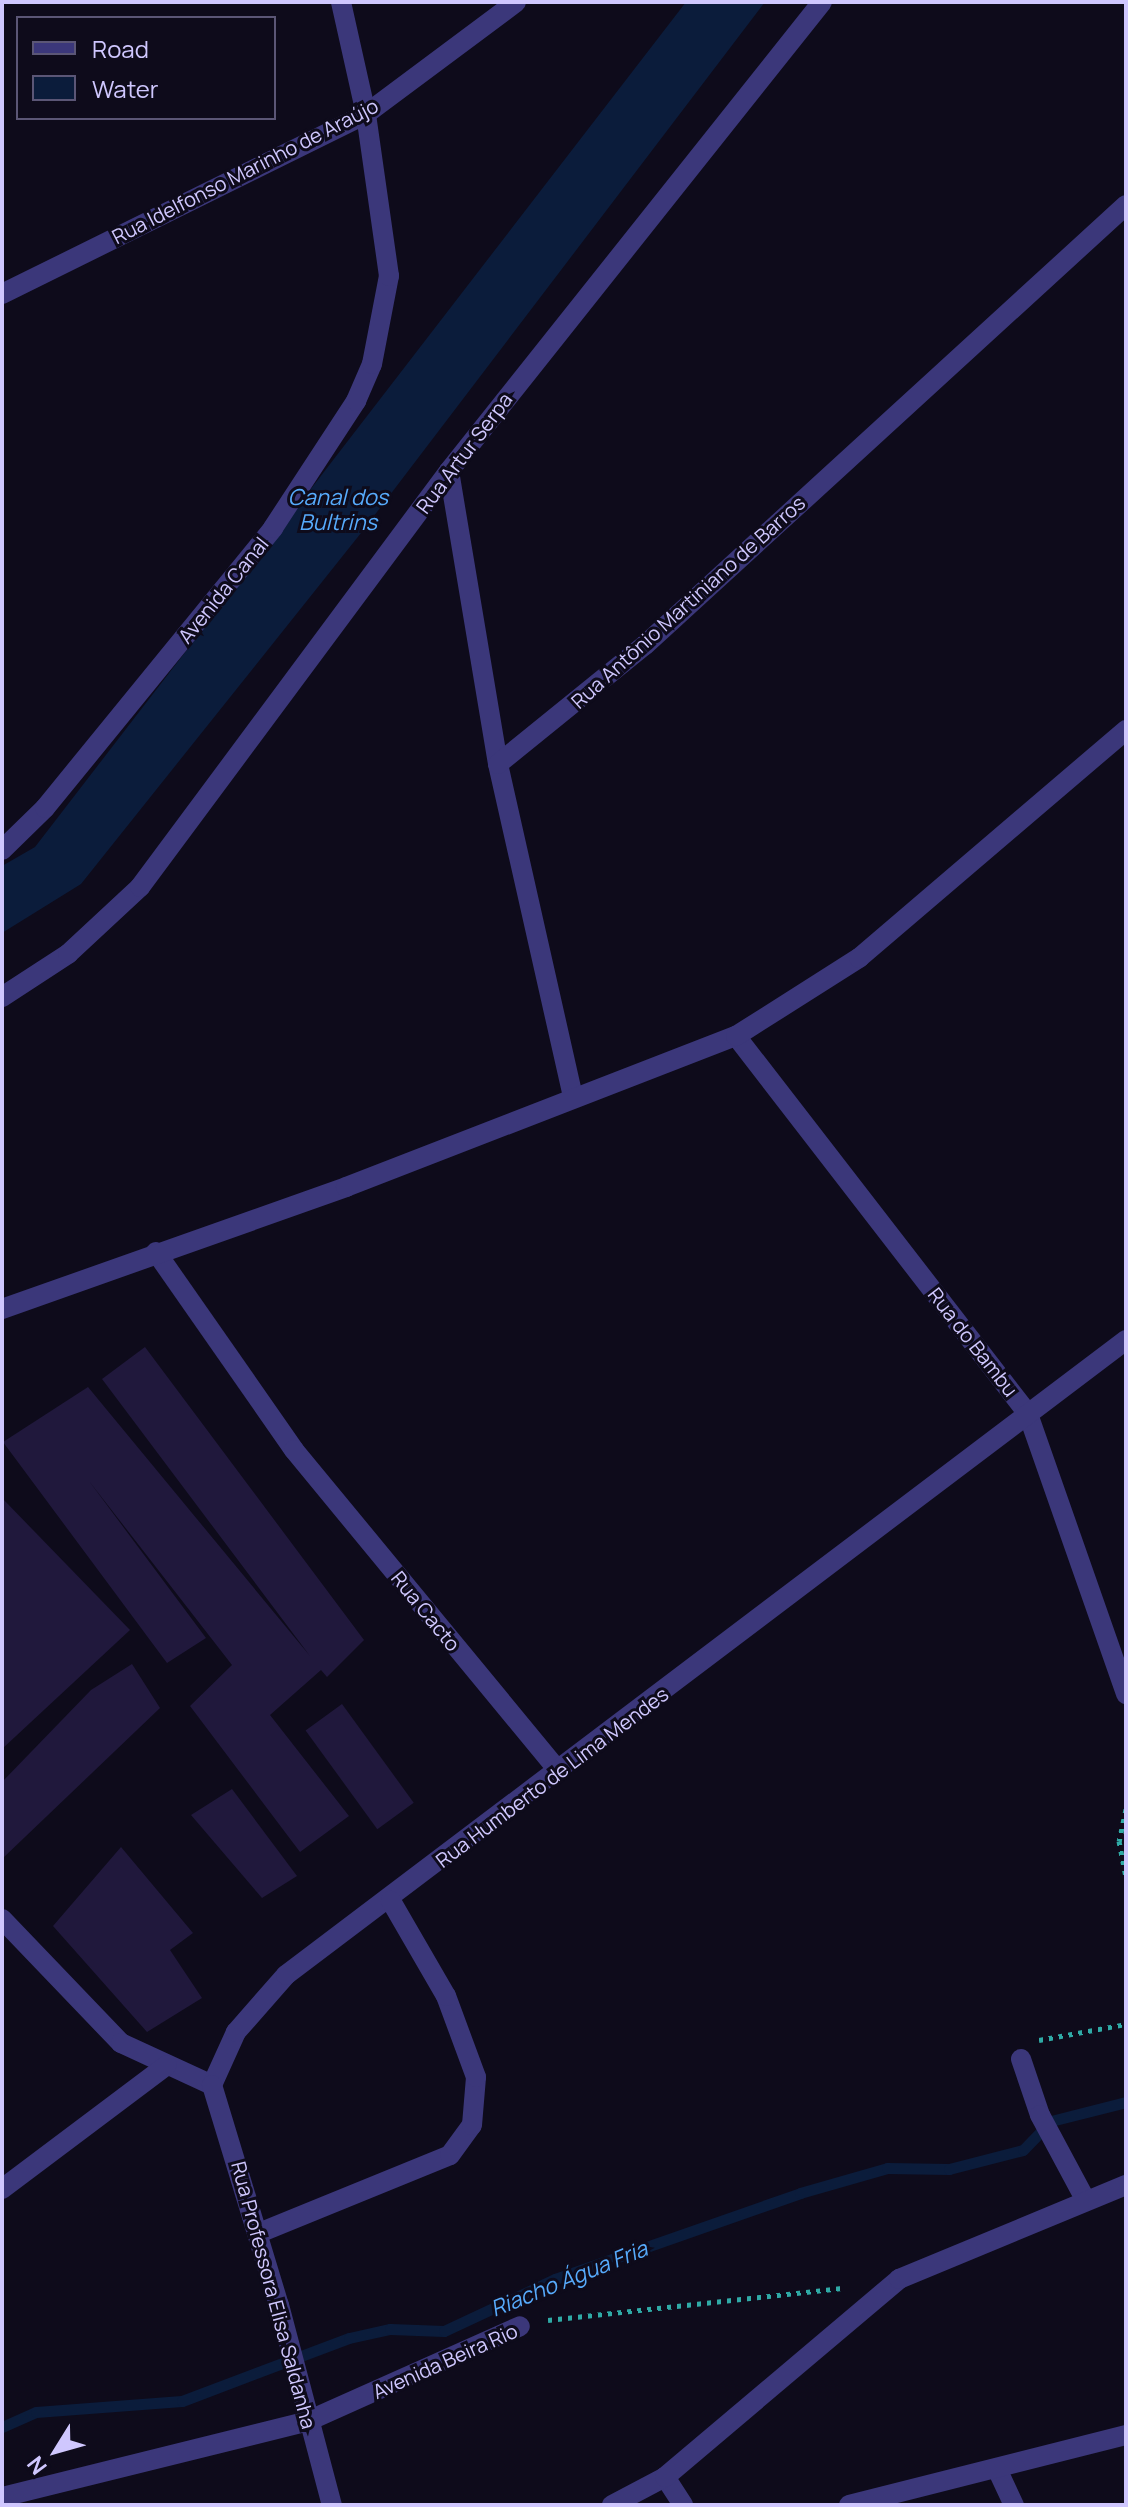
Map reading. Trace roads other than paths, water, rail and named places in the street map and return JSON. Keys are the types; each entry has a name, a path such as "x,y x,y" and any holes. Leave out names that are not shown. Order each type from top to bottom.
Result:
{"street":[{"path":"341,2 366,114"},
{"name":"Rua Idelfonso Marinho de Araújo","path":"2,294 366,114 516,2"},
{"name":"Rua Artur Serpa","path":"2,997 68,954 140,887 449,471 822,2"},
{"name":"Avenida Canal","path":"2,850 45,808 273,528 356,401 389,297 366,114"},
{"name":"Rua Antônio Martiniano de Barros","path":"498,764 645,645 1126,205"},
{"path":"449,471 498,764 573,1097"},
{"path":"2,1309 346,1187 736,1036 859,958 1126,730"},
{"name":"Rua do Bambu","path":"736,1036 1028,1414 1126,1694"},
{"name":"Rua Cacto","path":"156,1252 294,1450 559,1771"},
{"name":"Rua Humberto de Lima Mendes","path":"212,2085 236,2032 286,1975 391,1901 1126,1340"},
{"path":"259,2233 450,2155 472,2125 476,2077 446,1996 391,1901"},
{"path":"2,1919 121,2043 212,2085"},
{"path":"1021,2059 1040,2115 1085,2199"},
{"path":"2,2189 167,2065"},
{"name":"Rua Professora Elisa Saldanha","path":"212,2085 259,2233 332,2505"},
{"path":"612,2505 665,2477 899,2279 1085,2199 1126,2185"},
{"name":"Avenida Beira Rio","path":"2,2497 306,2416 520,2326"},
{"path":"849,2505 998,2471 1126,2435"},
{"path":"998,2471 1014,2505"},
{"path":"665,2477 683,2505"}],"water":[{"name":"Canal dos Bultrins","path":"686,2 765,2 361,533 81,884 2,933 2,866 35,847"}],"waterway":[{"name":"Riacho Água Fria","path":"2,2427 36,2412 182,2401 349,2338 390,2329 444,2331 555,2279 800,2193 887,2168 949,2169 1023,2150 1051,2121 1126,2102"}]}
